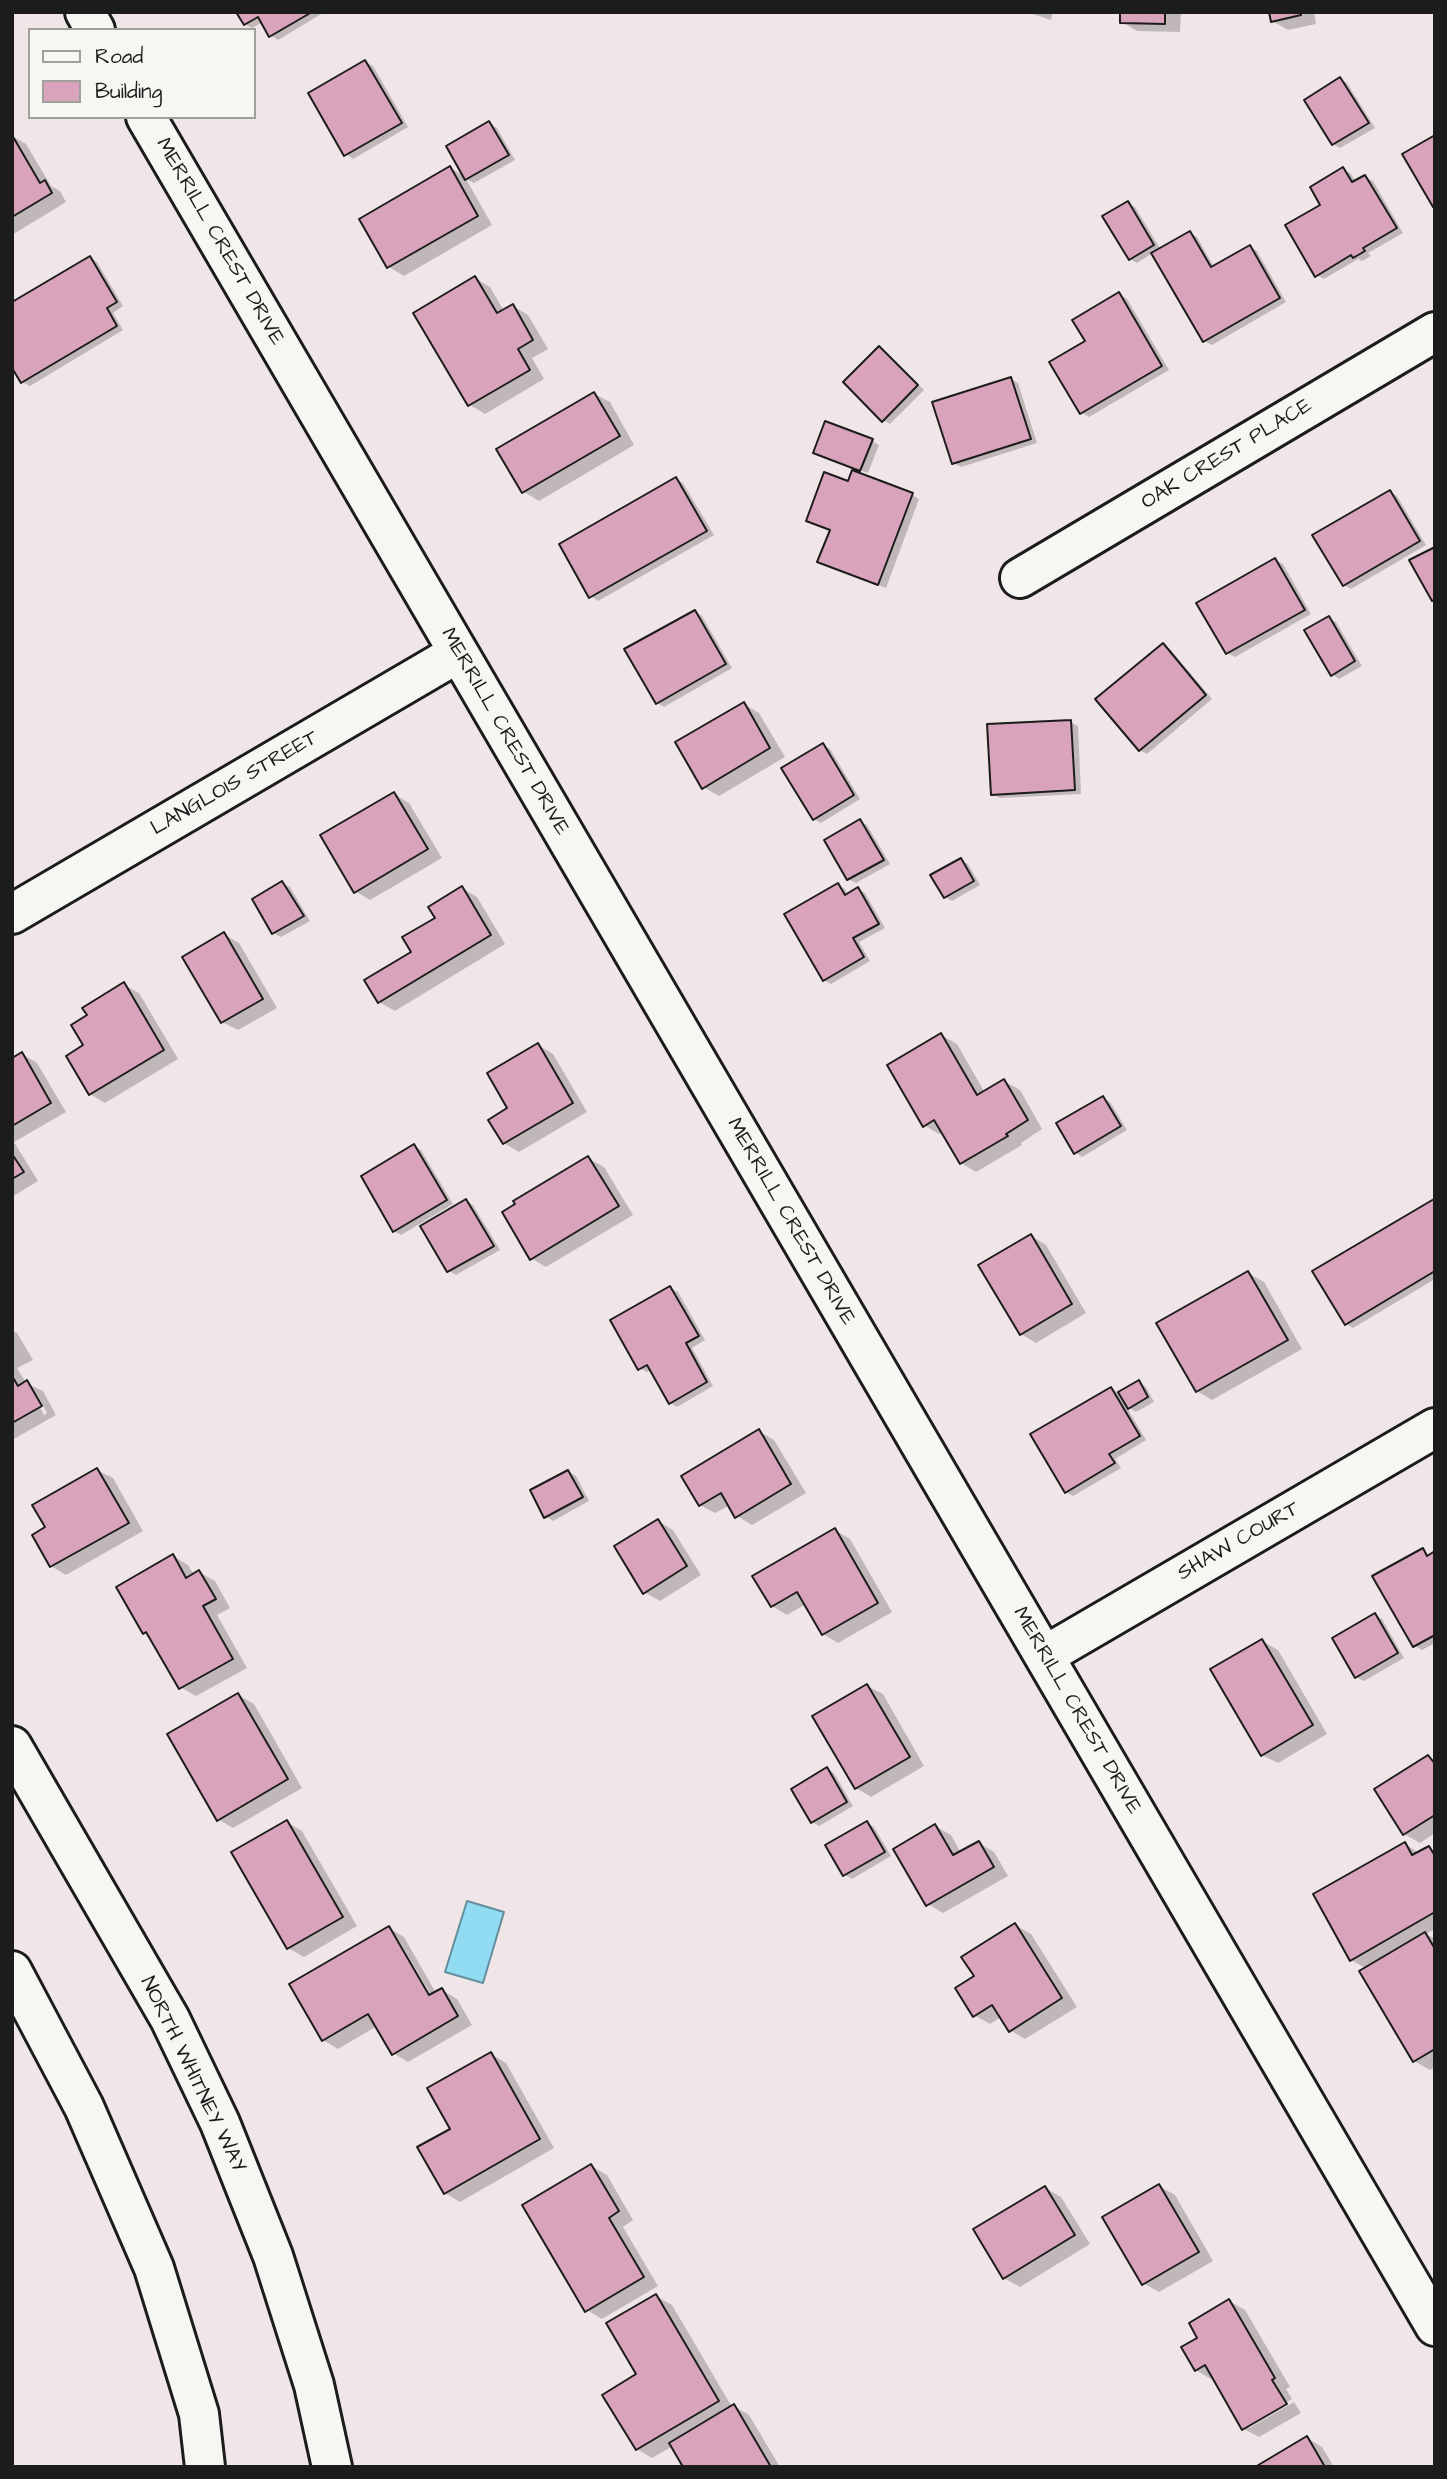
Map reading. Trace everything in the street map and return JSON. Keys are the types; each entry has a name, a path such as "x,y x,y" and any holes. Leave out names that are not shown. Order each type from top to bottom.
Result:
{"street":[{"path":"85,12 94,28"},
{"name":"MERRILL CREST DRIVE","path":"147,119 1435,2326"},
{"name":"OAK CREST PLACE","path":"1020,578 1435,332"},
{"name":"LANGLOIS STREET","path":"12,914 458,653"},
{"name":"SHAW COURT","path":"1044,1656 1435,1428"},
{"name":"NORTH WHITNEY WAY","path":"12,1746 170,2019 220,2123 273,2256 314,2385 332,2467"},
{"path":"12,1971 84,2108 154,2268 199,2414 205,2467"}],"water":[{"path":"467,1901 504,1912 483,1983 445,1972"}],"building":[{"path":"236,12 312,12 269,37 258,17 244,25"},
{"path":"1120,12 1165,12 1165,24 1120,23"},
{"path":"1269,12 1301,12 1301,15 1271,22"},
{"path":"365,60 402,123 344,156 308,93"},
{"path":"1340,77 1369,123 1332,145 1304,100"},
{"path":"489,121 509,155 465,180 446,146"},
{"path":"12,135 40,183 45,180 52,193 12,217"},
{"path":"1435,135 1435,206 1433,207 1402,154"},
{"path":"450,166 478,216 387,268 359,219"},
{"path":"1343,167 1352,182 1365,175 1397,228 1363,248 1365,251 1353,258 1351,255 1315,277 1285,225 1320,205 1310,187"},
{"path":"1128,201 1154,245 1129,260 1102,216"},
{"path":"1190,231 1211,267 1250,245 1280,298 1203,342 1151,253"},
{"path":"90,256 117,302 107,308 117,326 21,383 12,368 12,302"},
{"path":"475,276 497,313 513,304 533,340 518,349 530,370 468,406 413,313"},
{"path":"1119,292 1162,366 1080,414 1049,362 1085,341 1072,320"},
{"path":"879,346 918,385 882,422 843,382"},
{"path":"1011,377 1031,439 952,464 932,402"},
{"path":"594,392 620,436 522,493 496,449"},
{"path":"825,421 873,439 860,471 813,453"},
{"path":"852,470 913,493 878,585 817,562 830,530 806,521 824,472 848,481"},
{"path":"676,477 707,531 589,598 559,544"},
{"path":"1390,490 1420,541 1343,586 1312,535"},
{"path":"1435,547 1435,600 1432,601 1409,560"},
{"path":"1275,558 1305,610 1226,654 1196,603"},
{"path":"695,610 726,664 656,704 624,649"},
{"path":"1329,616 1355,661 1331,676 1304,630"},
{"path":"1163,643 1206,695 1139,751 1095,699"},
{"path":"744,702 770,748 702,789 675,742"},
{"path":"1071,720 1075,790 991,795 987,724"},
{"path":"823,743 854,795 813,820 781,768"},
{"path":"394,792 428,849 354,893 320,835"},
{"path":"860,819 884,860 847,880 824,840"},
{"path":"961,858 974,881 944,898 930,875"},
{"path":"282,881 304,916 272,934 252,899"},
{"path":"838,883 845,895 858,887 879,924 853,938 864,957 823,981 784,914"},
{"path":"462,886 491,935 378,1003 364,980 411,952 402,937 435,918 428,907"},
{"path":"224,932 263,999 221,1023 182,957"},
{"path":"124,982 164,1050 89,1095 66,1056 83,1045 71,1025 87,1015 82,1008"},
{"path":"941,1033 977,1095 1004,1079 1028,1120 1006,1134 1008,1136 960,1164 934,1120 923,1127 887,1065"},
{"path":"538,1043 573,1103 503,1144 488,1120 507,1108 487,1073"},
{"path":"22,1052 51,1103 12,1126 12,1058"},
{"path":"1103,1096 1121,1126 1074,1154 1056,1123"},
{"path":"414,1144 447,1200 393,1232 361,1176"},
{"path":"12,1154 24,1172 12,1179"},
{"path":"588,1156 619,1206 530,1260 502,1212 515,1204 513,1201"},
{"path":"466,1199 494,1246 447,1272 420,1226"},
{"path":"1434,1199 1435,1271 1345,1325 1312,1271"},
{"path":"1031,1234 1072,1304 1020,1335 978,1265"},
{"path":"1248,1271 1288,1340 1196,1392 1156,1323"},
{"path":"670,1286 699,1336 686,1343 707,1382 669,1404 647,1365 638,1370 610,1320"},
{"path":"12,1376 18,1386 27,1380 42,1406 12,1423"},
{"path":"1139,1380 1148,1397 1128,1409 1118,1392"},
{"path":"1111,1387 1140,1436 1109,1454 1115,1463 1065,1493 1030,1434"},
{"path":"759,1429 791,1484 735,1518 721,1493 699,1506 681,1476"},
{"path":"97,1468 129,1523 50,1567 32,1535 45,1527 32,1505"},
{"path":"568,1470 583,1497 544,1518 530,1490"},
{"path":"658,1519 687,1566 643,1594 614,1546"},
{"path":"835,1528 878,1603 822,1635 797,1592 771,1607 752,1576"},
{"path":"1423,1548 1427,1556 1435,1551 1435,1635 1413,1647 1372,1576"},
{"path":"173,1554 186,1578 199,1570 216,1599 203,1606 233,1659 179,1689 116,1587"},
{"path":"1375,1613 1398,1653 1355,1678 1332,1638"},
{"path":"1262,1639 1313,1725 1261,1756 1210,1669"},
{"path":"867,1684 910,1757 855,1789 812,1716"},
{"path":"238,1693 288,1779 217,1821 167,1734"},
{"path":"1428,1755 1435,1764 1435,1815 1403,1835 1374,1789"},
{"path":"827,1767 847,1802 811,1823 791,1789"},
{"path":"287,1820 343,1917 287,1949 231,1852"},
{"path":"867,1821 885,1852 843,1876 825,1845"},
{"path":"935,1824 953,1855 979,1841 994,1867 926,1906 893,1849"},
{"path":"1405,1842 1412,1855 1429,1846 1435,1856 1435,1912 1350,1961 1313,1894"},
{"path":"1015,1923 1062,1998 1009,2032 992,2005 973,2017 955,1988 974,1976 961,1957"},
{"path":"389,1926 429,1995 442,1988 458,2016 392,2055 368,2014 322,2041 289,1984"},
{"path":"1425,1932 1435,1949 1435,2049 1413,2062 1359,1971"},
{"path":"491,2052 540,2139 444,2194 417,2147 450,2129 427,2088"},
{"path":"591,2164 619,2211 609,2218 644,2277 585,2312 522,2205"},
{"path":"1159,2184 1199,2252 1142,2285 1102,2217"},
{"path":"1045,2186 1075,2235 1003,2279 973,2229"},
{"path":"656,2294 719,2401 636,2450 602,2395 636,2374 606,2323"},
{"path":"1229,2299 1287,2404 1242,2430 1205,2365 1195,2371 1181,2347 1197,2338 1189,2323"},
{"path":"734,2404 771,2467 683,2467 669,2443"},
{"path":"1307,2436 1325,2467 1255,2467"}]}
